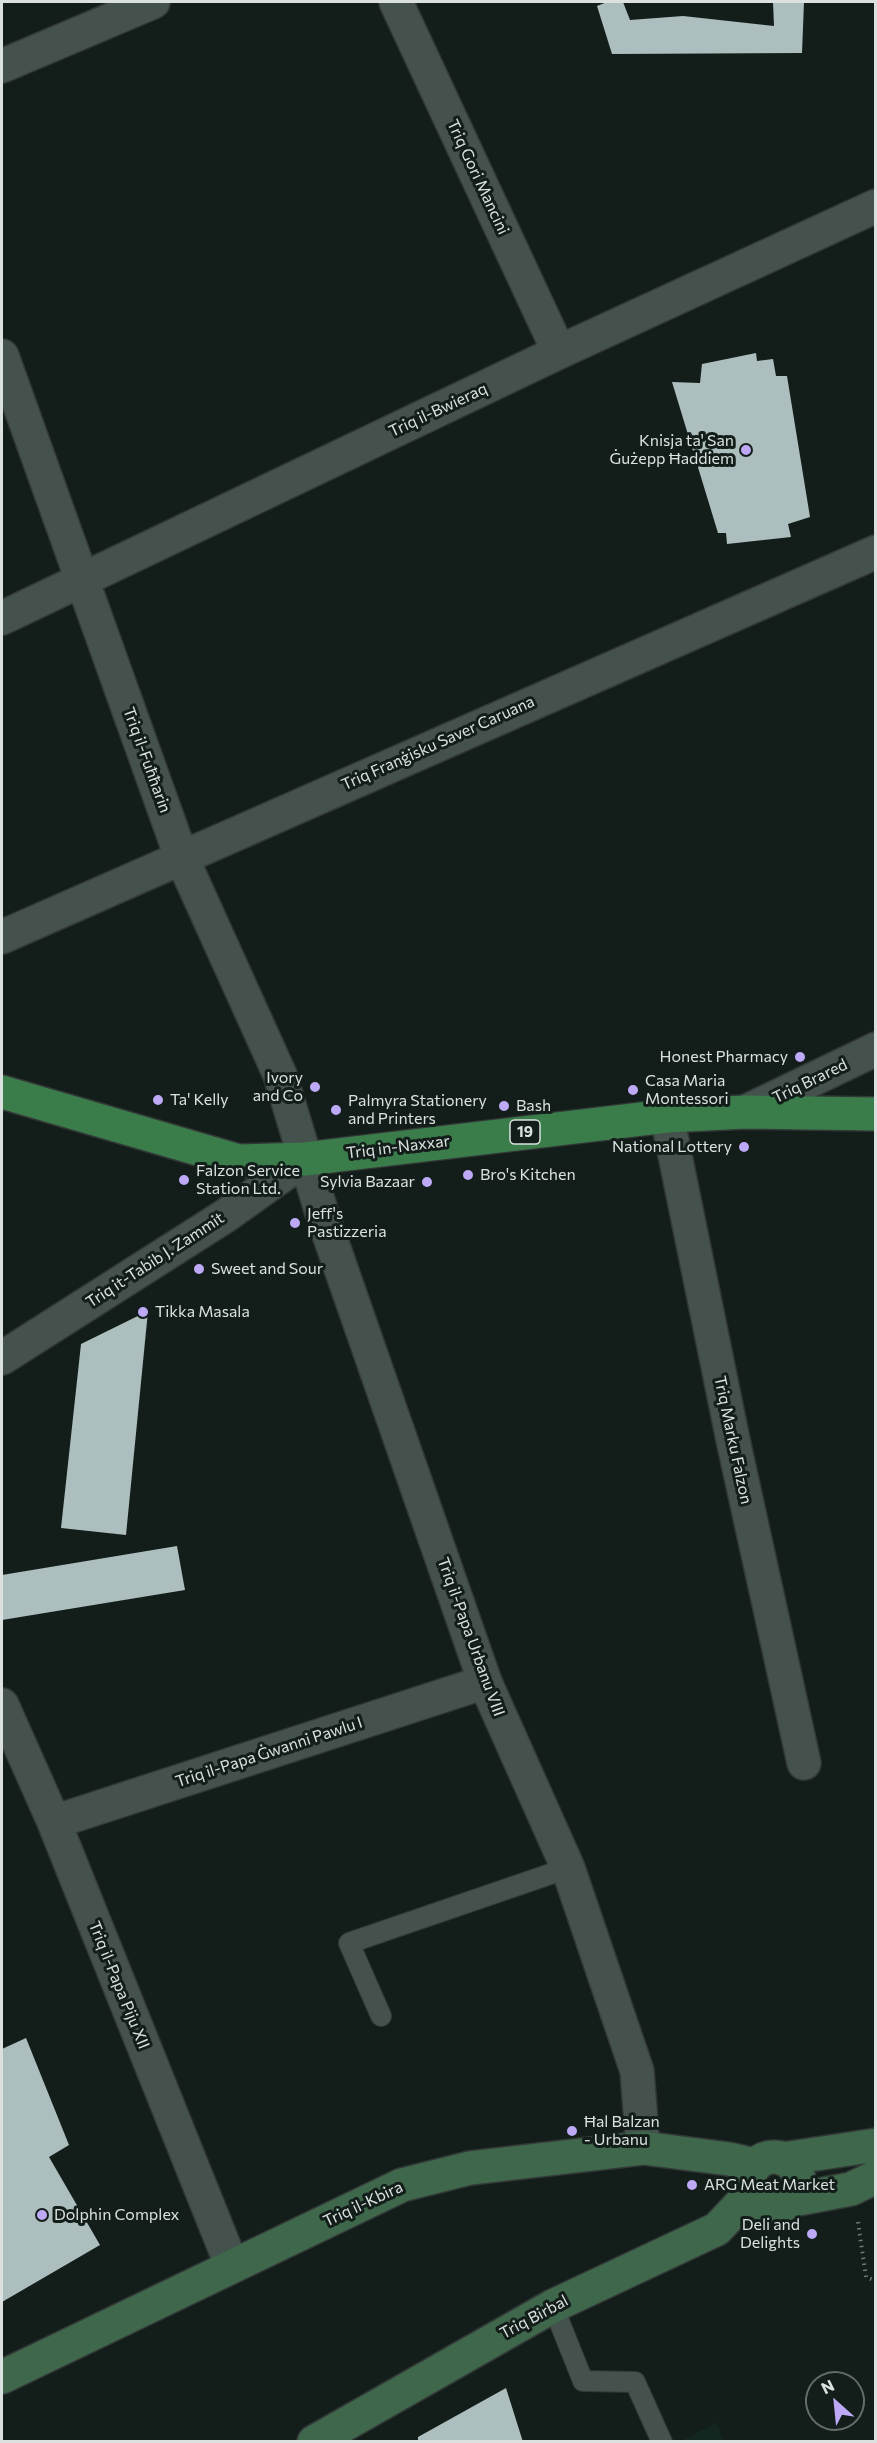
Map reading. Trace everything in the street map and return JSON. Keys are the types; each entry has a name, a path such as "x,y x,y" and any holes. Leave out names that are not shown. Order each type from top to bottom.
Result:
{"main road":[{"name":"Triq in-Naxxar","path":"2,1092 239,1161 305,1159 668,1116 745,1112 876,1114"},
{"path":"863,2183 793,2200 775,2208 757,2201 763,2172 876,2145"},
{"name":"Triq il-Kbira","path":"2,2377 402,2185 470,2168 643,2148 729,2159 763,2172"},
{"name":"Triq Birbal","path":"314,2442 350,2432 553,2306 717,2229 763,2172"}],"street":[{"path":"2,66 153,2"},
{"name":"Triq Gori Mancini","path":"396,2 559,352"},
{"name":"Triq il-Bwieraq","path":"2,618 559,352 876,206"},
{"name":"Triq il-Fuħħarin","path":"2,356 181,856 280,1075 305,1159"},
{"name":"Triq Franġisku Saver Caruana","path":"2,937 181,856 876,552"},
{"name":"Triq Brared","path":"745,1112 876,1049"},
{"name":"Triq Marku Falzon","path":"668,1116 733,1440 804,1763"},
{"name":"Triq it-Tabib J. Zammit","path":"2,1358 225,1216 305,1159"},
{"name":"Triq il-Papa Urbanu VIII","path":"305,1159 324,1220 485,1682 568,1868 637,2071 643,2148"},
{"name":"Triq il-Papa Ġwanni Pawlu I","path":"54,1822 485,1682"},
{"name":"Triq il-Papa Piju XII","path":"3,1712 54,1822 232,2266"}],"lane":[{"path":"381,2016 349,1943 568,1868"},
{"path":"553,2306 583,2381 635,2382 662,2442"}],"path":[{"path":"863,2183 857,2212 866,2277 876,2281"}],"shaded area":[{"path":"717,2422 723,2441 681,2441"}],"building":[{"path":"607,2 623,2 630,20 683,16 774,26 773,2 804,2 802,53 612,54 597,6"},
{"name":"Knisja ta' San Ġużepp Ħaddiem","path":"756,353 757,361 773,359 776,376 787,376 810,517 788,524 791,537 727,544 726,533 718,533 672,382 700,383 702,364"},
{"path":"148,1311 126,1535 61,1528 81,1344"},
{"path":"177,1546 185,1590 2,1620 2,1575"},
{"path":"26,2038 69,2145 49,2157 100,2245 2,2302 2,2049"},
{"path":"506,2388 523,2442 418,2442 418,2437"}],"place":[{"name":"Knisja ta' San Ġużepp Ħaddiem","path":"746,450"},
{"name":"Honest Pharmacy","path":"800,1057"},
{"name":"Ivory and Co","path":"315,1087"},
{"name":"Casa Maria Montessori","path":"633,1090"},
{"name":"Ta' Kelly","path":"158,1100"},
{"name":"Bash","path":"504,1106"},
{"name":"Palmyra Stationery and Printers","path":"336,1110"},
{"name":"National Lottery","path":"744,1147"},
{"name":"Bro's Kitchen","path":"468,1175"},
{"name":"Falzon Service Station Ltd.","path":"184,1180"},
{"name":"Sylvia Bazaar","path":"427,1182"},
{"name":"Jeff's Pastizzeria","path":"295,1223"},
{"name":"Sweet and Sour","path":"199,1269"},
{"name":"Tikka Masala","path":"143,1312"},
{"name":"Ħal Balzan - Urbanu","path":"572,2131"},
{"name":"ARG Meat Market","path":"692,2185"},
{"name":"Dolphin Complex","path":"42,2215"},
{"name":"Deli and Delights","path":"812,2234"}]}
